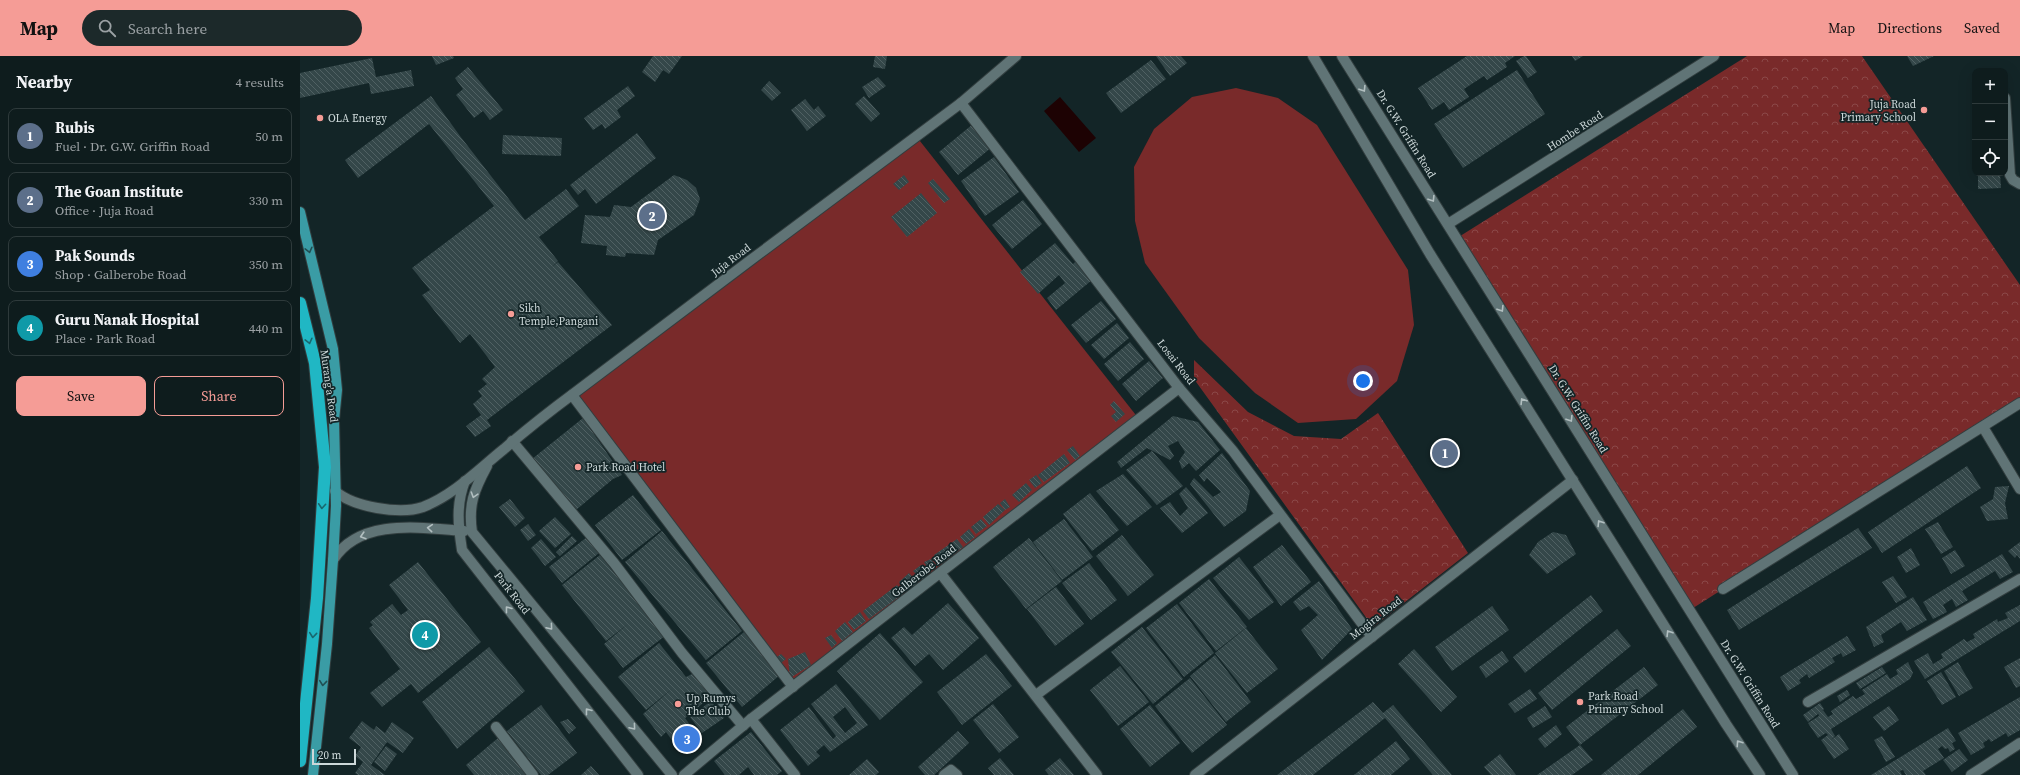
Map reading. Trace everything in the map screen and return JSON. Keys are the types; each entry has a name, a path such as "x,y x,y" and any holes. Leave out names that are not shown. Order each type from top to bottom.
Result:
{"highway":[{"name":"Murang'a Road","path":"300,303 315,363 330,455 300,761"}],"main road":[{"path":"300,212 333,349 337,390 330,455"},
{"name":"Murang'a Road","path":"313,775 327,644 333,560 335,491 330,455"}],"street":[{"path":"1313,56 1430,254 1726,724 1760,775"},
{"name":"Dr. G.W. Griffin Road","path":"1342,56 1793,775"},
{"name":"Hombe Road","path":"1448,224 1714,56"},
{"name":"Juja Road","path":"335,491 344,498 353,502 385,510 402,511 422,507 466,481 512,441 961,102 1016,58"},
{"name":"Losai Road","path":"961,102 1179,388 1214,427 1372,637"},
{"path":"2005,104 2010,175 2013,180 2020,184"},
{"name":"Galberobe Road","path":"684,775 751,719 941,574 1179,388"},
{"path":"572,395 793,687"},
{"path":"1723,589 1983,427 2020,402"},
{"path":"1983,427 2020,489"},
{"path":"512,441 614,564 682,653 743,726"},
{"path":"333,560 340,548 348,542 380,531 416,527 472,532 470,514 472,499 476,486 490,460"},
{"name":"Mogira Road","path":"1194,775 1573,480"},
{"path":"459,531 458,505 466,481"},
{"path":"1036,695 1280,515"},
{"name":"Park Road","path":"459,531 462,550 638,775"},
{"name":"Park Road","path":"472,532 672,775"},
{"path":"941,574 1097,775"},
{"path":"1808,702 2020,580"},
{"path":"751,719 795,775"},
{"path":"496,727 533,775"},
{"path":"1972,775 2020,743"},
{"path":"944,775 951,770 957,775"}],"green space":[{"path":"1747,56 1862,56 2020,285 2020,400 1690,610 1457,238"},
{"path":"1236,88 1278,98 1317,125 1408,270 1414,325 1397,381 1356,419 1298,423 1255,393 1199,338 1145,263 1135,221 1134,167 1154,129 1192,97"},
{"path":"916,136 1139,419 793,687 572,395"},
{"path":"1194,360 1248,412 1294,436 1341,439 1378,413 1468,553 1373,627 1194,379"}],"shaded area":[{"path":"1060,97 1096,138 1079,152 1044,111"}],"building":[{"path":"432,56 453,56 454,58 436,65"},
{"path":"653,56 682,56 669,74 663,70 655,82 642,72"},
{"path":"875,56 887,56 885,69 873,67"},
{"path":"1156,56 1181,56 1187,63 1170,76"},
{"path":"1467,56 1515,56 1505,63 1507,67 1487,80 1484,76 1464,89 1469,97 1449,110 1444,102 1432,110 1418,88"},
{"path":"1526,56 1537,72 1528,78 1516,61"},
{"path":"1572,56 1583,56 1575,61"},
{"path":"1907,56 1934,56 1913,66"},
{"path":"372,58 376,77 411,70 414,86 371,94 369,83 300,98 300,73"},
{"path":"1151,60 1166,79 1121,113 1106,93"},
{"path":"468,67 503,110 490,120 483,111 474,118 456,95 463,89 455,78"},
{"path":"1517,70 1545,114 1463,168 1434,124"},
{"path":"878,77 886,86 869,98 862,87"},
{"path":"769,81 781,93 772,101 761,90"},
{"path":"628,86 635,96 617,110 621,117 605,129 602,124 593,130 584,118"},
{"name":"Sikh Temple,Pangani","path":"431,96 525,220 566,189 579,206 539,237 558,261 551,268 558,262 612,325 487,420 491,426 475,437 466,426 481,415 473,404 482,396 478,391 487,384 482,379 495,367 470,334 460,343 422,295 430,290 412,268 494,206 429,124 358,178 345,160"},
{"path":"864,96 880,114 871,122 855,104"},
{"path":"805,99 814,110 818,106 826,116 807,131 791,110"},
{"path":"973,124 992,147 958,175 939,152"},
{"path":"637,133 656,158 596,204 585,189 578,195 570,185"},
{"path":"503,135 562,138 561,156 502,154"},
{"path":"994,157 1019,192 985,216 961,181"},
{"path":"674,175 687,180 696,188 700,199 694,215 658,240 654,255 626,253 625,257 606,255 607,246 581,243 585,215 610,217 614,205 631,207"},
{"path":"904,175 909,182 899,190 893,184"},
{"path":"1978,176 2000,176 2001,188 1978,189"},
{"path":"933,179 950,199 944,203 928,183"},
{"path":"921,193 937,213 907,237 891,217"},
{"path":"1023,200 1042,224 1012,249 992,225"},
{"path":"1055,243 1073,264 1076,261 1092,280 1056,310 1047,298 1065,283 1059,275 1038,294 1020,272"},
{"path":"1101,301 1116,319 1086,343 1071,325"},
{"path":"1117,323 1129,338 1104,359 1091,345"},
{"path":"1130,342 1144,359 1118,381 1104,364"},
{"path":"1149,361 1163,378 1136,401 1122,384"},
{"path":"1114,401 1125,414 1116,422 1111,416 1116,412 1110,405"},
{"path":"1173,416 1198,422 1220,450 1196,471 1189,463 1182,469 1179,461 1185,452 1178,441 1168,446 1174,456 1170,460 1147,448 1121,468 1117,462"},
{"name":"Park Road Hotel","path":"583,418 622,475 613,479 576,510 532,459"},
{"path":"1073,446 1080,456 1075,460 1067,450"},
{"path":"1152,451 1183,486 1157,505 1126,470"},
{"path":"1222,453 1250,491 1246,511 1224,527 1190,484 1194,478 1213,497 1221,492 1207,478 1204,482 1199,475"},
{"path":"1064,454 1070,463 1044,482 1038,475"},
{"path":"1967,466 1981,488 1882,553 1868,532"},
{"path":"1123,474 1152,507 1127,526 1096,491"},
{"path":"1036,475 1042,483 1035,488 1029,480"},
{"path":"1026,483 1032,490 1019,502 1012,495"},
{"path":"2009,486 2005,503 2008,519 1987,521 1980,507 1993,499 1995,487"},
{"path":"1186,487 1208,513 1182,533 1160,508 1170,502 1180,516 1188,508 1179,494"},
{"path":"1090,493 1119,530 1092,551 1063,514"},
{"path":"633,495 661,530 622,560 595,525"},
{"path":"510,499 525,518 515,527 499,507"},
{"path":"1005,499 1010,507 1005,510 1000,503"},
{"path":"998,504 1005,510 989,525 983,517"},
{"path":"555,517 571,534 555,548 539,531"},
{"path":"981,519 987,526 976,534 971,527"},
{"path":"1064,519 1093,557 1062,580 1033,542"},
{"path":"1938,522 1953,547 1941,554 1925,529"},
{"path":"528,524 536,535 528,541 520,530"},
{"path":"1858,528 1872,548 1739,630 1727,610"},
{"path":"969,529 975,537 966,544 960,537"},
{"path":"662,531 742,631 706,660 625,562"},
{"path":"1553,532 1566,535 1576,554 1547,574 1529,555 1538,542"},
{"path":"1122,535 1154,575 1128,596 1096,556"},
{"path":"572,536 577,541 560,556 556,552"},
{"path":"587,537 599,553 562,583 549,567"},
{"path":"1029,538 1062,581 1026,609 993,567"},
{"path":"541,539 556,557 545,566 531,548"},
{"path":"957,539 963,547 942,564 934,555"},
{"path":"2020,542 2020,559 2017,555 2015,558 2008,551"},
{"path":"1282,545 1311,582 1281,606 1253,567"},
{"path":"1911,548 1920,565 1906,573 1897,557"},
{"path":"1955,550 1965,566 1951,574 1942,558"},
{"path":"2002,554 2013,572 2000,579 1995,571 1962,591 1968,600 1956,607 1952,599 1943,605 1947,612 1933,619 1923,602"},
{"path":"600,555 665,636 623,668 604,644 628,624 606,641 562,585"},
{"path":"1239,557 1274,602 1249,620 1213,578"},
{"path":"931,559 936,565 929,570 924,562"},
{"path":"418,562 481,642 418,693 411,684 382,707 370,693 400,669 369,628 373,625 370,622 392,604 401,615 408,610 389,585"},
{"path":"1089,563 1117,600 1091,620 1062,583"},
{"path":"921,565 928,576 922,580 913,571"},
{"path":"909,573 918,583 908,592 899,582"},
{"path":"1893,576 1907,597 1896,603 1882,582"},
{"path":"1209,579 1247,627 1216,651 1179,603"},
{"path":"1319,581 1352,629 1322,660 1301,630 1318,615 1309,606 1300,611 1293,602"},
{"path":"897,585 903,594 869,619 863,611"},
{"path":"1056,587 1084,624 1055,646 1027,609"},
{"path":"1591,595 1603,611 1525,673 1513,657"},
{"path":"1913,597 1927,620 1907,631 1901,622 1881,635 1884,642 1874,647 1866,627"},
{"path":"948,603 979,638 943,670 929,654 915,666 891,638 904,627 912,635"},
{"path":"1177,604 1214,653 1184,677 1146,628"},
{"path":"2020,605 2020,621 1925,679 1914,661 1928,653 1933,664 1943,658 1941,654 1964,639 1967,642 1975,638 1973,634 1997,619 1998,622 2008,618 2005,613"},
{"path":"1492,606 1509,630 1452,671 1435,647"},
{"path":"860,612 866,621 854,630 848,622"},
{"path":"845,622 853,632 842,641 835,631"},
{"path":"1142,627 1183,679 1153,704 1111,652"},
{"path":"1246,628 1278,669 1247,693 1215,653"},
{"path":"1617,629 1631,646 1552,710 1538,693"},
{"path":"744,632 780,675 742,707 706,663"},
{"path":"880,633 923,682 880,720 837,671"},
{"path":"831,635 837,643 832,648 825,638"},
{"path":"1847,636 1856,650 1843,657 1841,653 1832,658 1835,662 1809,678 1807,674 1799,680 1801,683 1788,691 1780,677"},
{"path":"659,643 686,677 696,672 714,694 685,718 699,737 680,751 666,732 661,737 643,714 673,688 646,710 618,677"},
{"path":"489,647 525,691 457,749 422,702"},
{"path":"1414,649 1457,697 1441,712 1398,664"},
{"path":"1502,651 1509,661 1486,678 1479,667"},
{"path":"805,652 811,665 790,678 788,659"},
{"path":"781,654 786,659 781,663 777,657"},
{"path":"986,654 1012,686 962,725 937,692"},
{"path":"1215,655 1251,702 1226,722 1190,676"},
{"path":"2020,658 2020,686 2016,688 2004,667"},
{"path":"1908,662 1913,673 1910,679 1831,729 1835,736 1831,740 1839,734 1849,749 1834,759 1821,740 1828,735 1826,733 1818,738 1808,723 1819,716 1818,713 1823,710 1828,717 1833,714 1831,711 1853,696 1856,699 1865,694 1862,690 1887,674 1890,679 1898,674 1896,670"},
{"path":"1958,662 1973,688 1959,696 1944,671"},
{"path":"1120,666 1149,702 1118,726 1090,690"},
{"path":"1644,667 1658,685 1580,745 1566,727"},
{"path":"1882,667 1886,673 1860,689 1856,683"},
{"path":"1941,672 1956,697 1942,705 1927,681"},
{"path":"1190,678 1227,725 1192,753 1155,706"},
{"path":"836,684 868,725 830,752 824,745 816,752 820,756 808,766 780,730 809,707 833,739 836,736 811,704","holes":["845,707 857,723 845,733 833,717"]},
{"path":"1530,689 1537,699 1515,713 1508,704"},
{"path":"1847,690 1850,695 1840,702 1837,696"},
{"path":"2020,697 2020,730 2008,737 2006,733 1991,742 1989,739 1983,743 1985,747 1971,755 1958,733"},
{"path":"711,701 724,718 702,733 690,717"},
{"path":"1373,702 1383,713 1393,705 1452,775 1433,775 1385,718 1313,775 1277,775"},
{"path":"1820,703 1824,709 1808,722 1803,715"},
{"path":"993,704 1019,737 999,753 973,720"},
{"path":"541,705 577,753 548,775 541,775 507,731"},
{"path":"1150,705 1180,743 1150,767 1120,729"},
{"path":"1545,706 1552,717 1533,728 1527,718"},
{"path":"1889,706 1899,720 1884,731 1873,717"},
{"path":"1683,709 1697,727 1638,775 1601,775"},
{"path":"568,719 576,728 569,734 560,722"},
{"path":"362,721 374,730 376,726 385,733 392,722 414,738 403,753 387,742 371,765 385,775 358,775 355,773 363,762 355,756 361,747 349,738"},
{"path":"1556,725 1562,734 1545,748 1538,739"},
{"path":"1948,728 1956,741 1952,743 1955,749 1950,752 1948,748 1945,749 1942,746 1938,749 1944,758 1923,771 1926,775 1906,775 1903,770 1900,771 1902,775 1871,775"},
{"path":"958,731 969,743 934,775 925,775 918,767"},
{"path":"751,732 782,771 777,775 754,775 748,767 739,775 725,775 714,761"},
{"path":"1882,736 1895,757 1886,762 1874,740"},
{"path":"498,738 528,775 474,775 466,765"},
{"path":"1396,741 1410,759 1391,775 1354,775"},
{"path":"1580,745 1593,760 1572,775 1537,775"},
{"path":"386,746 397,754 385,771 374,762"},
{"path":"1959,749 1968,760 1952,772 1943,760"},
{"path":"1500,754 1516,775 1491,775 1484,767"},
{"path":"1000,758 1014,775 994,775 988,768"},
{"path":"1060,758 1074,775 1049,775 1045,770"},
{"path":"867,759 879,772 876,775 849,775"},
{"path":"591,766 599,775 581,775"}],"place":[{"name":"Juja Road Primary School","path":"1924,110"},
{"name":"OLA Energy","path":"320,118"},
{"name":"The Goan Institute","path":"652,216"},
{"name":"Sikh Temple,Pangani","path":"511,314"},
{"name":"Rubis","path":"1445,453"},
{"name":"Park Road Hotel","path":"578,467"},
{"name":"Guru Nanak Hospital","path":"425,635"},
{"name":"Park Road Primary School","path":"1580,702"},
{"name":"Up Rumys The Club","path":"678,704"},
{"name":"Pak Sounds","path":"687,739"}]}
